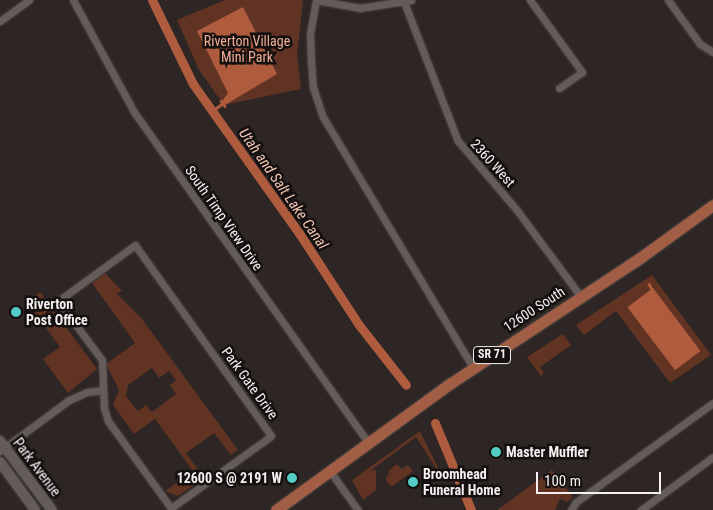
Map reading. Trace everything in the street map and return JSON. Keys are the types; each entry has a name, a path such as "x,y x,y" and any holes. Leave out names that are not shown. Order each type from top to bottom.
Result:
{"main road":[{"name":"12600 South","path":"276,510 473,368 713,205"}],"street":[{"path":"0,21 29,0"},
{"name":"South Timp View Drive","path":"73,0 134,112 368,442"},
{"path":"407,1 360,8 316,0 310,35 313,87 338,147 473,368"},
{"path":"530,0 582,72 559,88"},
{"path":"668,0 700,44 712,52"},
{"name":"2360 West","path":"407,1 458,141 516,209 580,297"},
{"name":"Park Gate Drive","path":"136,245 271,436 171,508 108,421 103,390 102,360 58,301 136,245"},
{"path":"2,446 69,400 87,392 103,390"},
{"path":"571,510 576,502 713,403"},
{"name":"Park Avenue","path":"2,446 52,510"},
{"path":"641,510 713,457"},
{"name":"Park Avenue","path":"0,462 35,510"},
{"path":"329,470 358,510"}],"green space":[{"name":"Riverton Village Mini Park","path":"225,0 303,0 297,55 301,89 224,105 199,70 177,20"},
{"path":"105,273 122,291 117,294 142,319 238,450 231,455 214,433 186,453 204,478 178,496 165,491 193,471 155,419 134,434 113,405 119,390 106,364 135,343 92,283","holes":["152,368 159,378 169,371 176,380 170,385 176,394 152,412 146,405 138,411 126,396 128,385"]},
{"path":"652,275 711,355 670,383 616,311 584,335 576,325"},
{"path":"40,292 97,369 68,393 43,359 60,347 27,302"},
{"path":"563,334 571,345 540,367 544,373 541,376 527,357"},
{"path":"420,431 446,484 416,437 370,471 376,470 376,490 363,500 352,480"},
{"path":"397,464 402,469 408,465 413,471 391,487 386,480 387,475 392,476 388,474 389,470"},
{"path":"552,470 573,497 567,502 560,499 555,510 497,510"}],"shaded area":[{"path":"243,7 277,74 225,105 222,101 228,93 197,31"},
{"path":"653,288 701,351 675,370 627,307"}],"waterway":[{"name":"Utah and Salt Lake Canal","path":"152,0 193,84 299,233 359,325 406,385"},
{"path":"221,101 225,106"},
{"path":"212,111 223,103"},
{"path":"649,284 652,289"},
{"name":"Utah and Salt Lake Canal","path":"435,423 471,510"}],"place":[{"name":"Riverton Post Office","path":"16,312"},
{"name":"Master Muffler","path":"496,452"},
{"name":"12600 S @ 2191 W","path":"292,478"},
{"name":"Broomhead Funeral Home","path":"413,482"}]}
